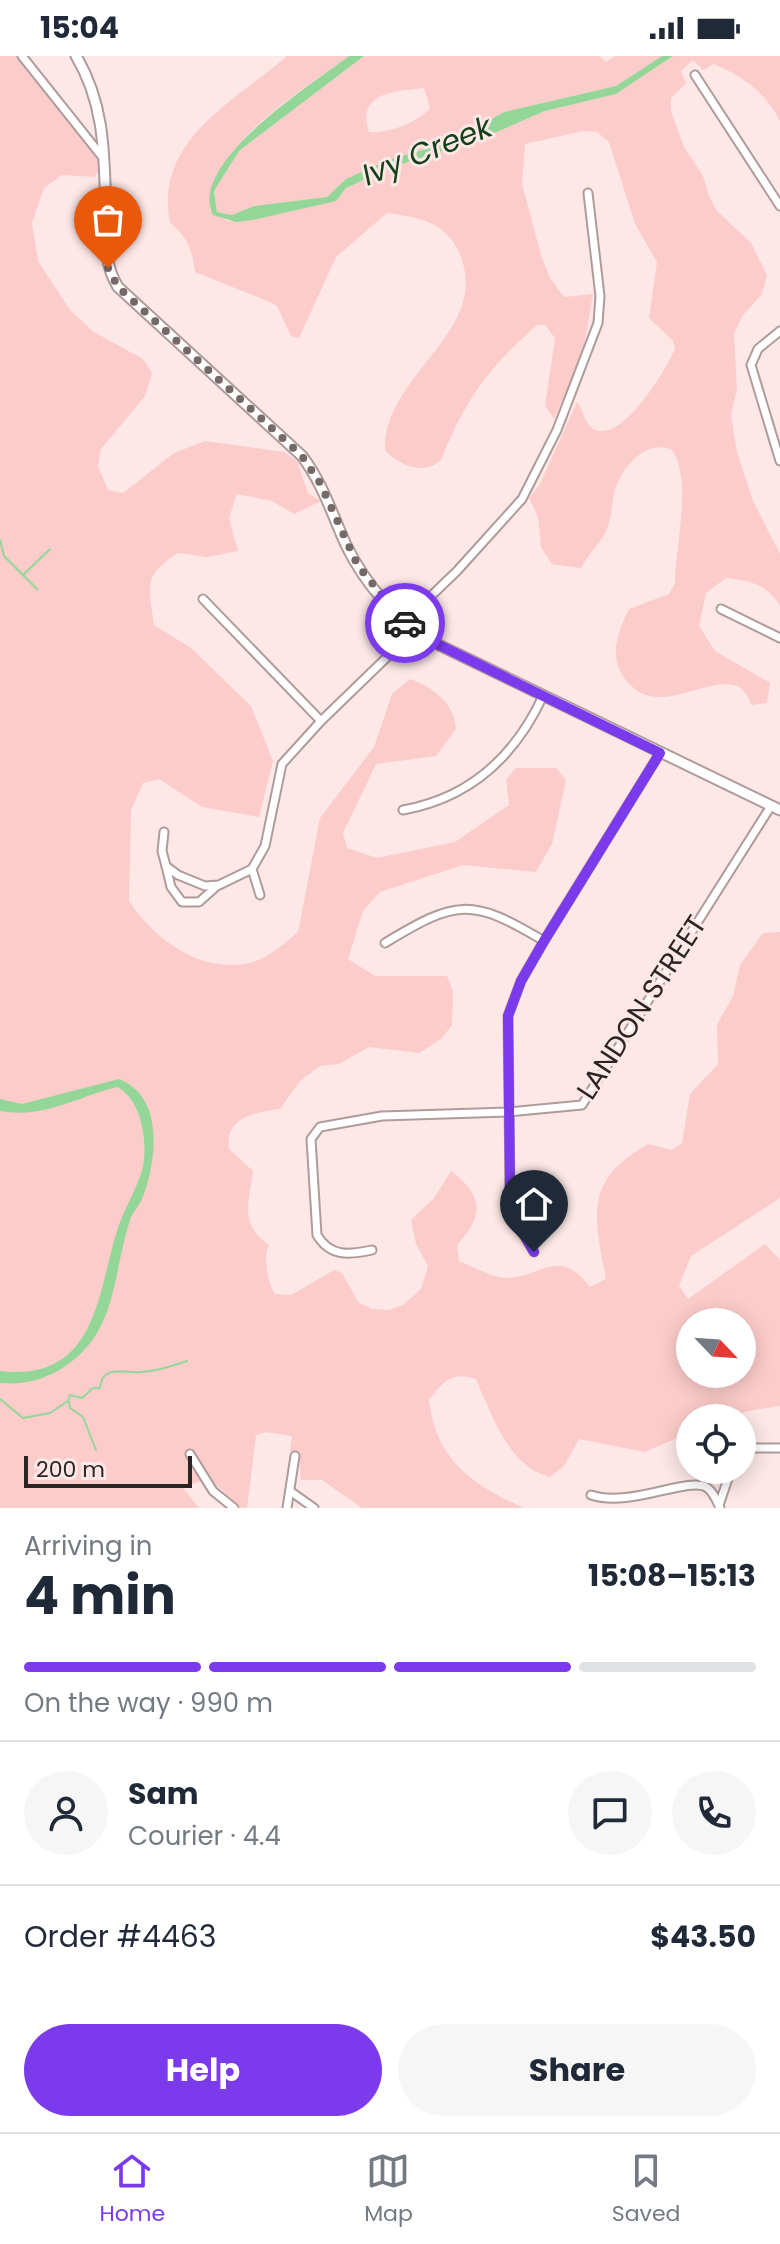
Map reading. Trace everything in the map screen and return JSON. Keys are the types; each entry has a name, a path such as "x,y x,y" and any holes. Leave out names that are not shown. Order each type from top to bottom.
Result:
{"main road":[{"path":"76,56 100,109 108,268 118,287 302,456 320,483 358,566 404,622 414,631 543,696 777,805"}],"street":[{"path":"22,56 104,159"},
{"path":"695,75 780,206"},
{"path":"404,622 457,571 522,499 557,430 598,323 600,296 588,193"},
{"path":"780,331 758,349 751,365 780,461"},
{"path":"203,599 321,721"},
{"path":"721,609 780,638"},
{"path":"164,832 162,851 171,887 182,902 199,902 219,885 252,869 265,846 282,764 321,721 414,631"},
{"path":"403,810 430,805 490,769 515,747 543,696"},
{"path":"534,1252 518,1225 510,1190 508,1016 521,981 544,941 660,753"},
{"name":"LANDON STREET","path":"372,1250 336,1252 317,1235 312,1181 314,1131 320,1127 382,1116 580,1106 777,805"},
{"path":"166,866 196,885 219,885"},
{"path":"252,869 260,895"},
{"path":"385,943 434,914 474,909 504,917 544,941"},
{"path":"756,1448 780,1448"},
{"path":"190,1454 213,1491 234,1508"},
{"path":"287,1508 295,1456"},
{"path":"591,1495 620,1501 694,1484 705,1486 720,1507"},
{"path":"720,1507 727,1484"},
{"path":"290,1491 314,1508"}],"shaded area":[{"path":"0,56 21,56 104,159 105,172 96,173 96,177 62,175 44,188 32,223 38,261 70,310 94,332 143,359 152,373 145,396 101,449 98,466 108,490 123,493 174,453 205,441 284,452 297,461 308,493 321,501 294,514 272,501 237,494 229,518 238,551 207,557 178,553 158,568 153,576 150,591 154,625 191,648 251,706 273,761 259,817 202,807 159,779 143,783 131,810 129,901 139,915 178,949 193,957 226,965 259,960 298,932 320,818 374,747 392,694 410,679 427,687 447,704 456,729 436,756 376,764 343,833 347,848 377,858 455,842 509,805 506,780 516,768 556,768 566,780 552,844 536,872 463,865 380,892 363,911 348,959 375,976 447,976 453,991 452,1025 441,1039 419,1053 369,1047 339,1064 320,1066 300,1081 280,1109 244,1118 231,1130 229,1149 253,1171 248,1212 253,1229 269,1245 267,1270 275,1294 291,1295 334,1270 342,1273 358,1302 372,1309 388,1310 403,1305 421,1289 428,1266 416,1244 411,1220 434,1198 451,1171 470,1189 476,1206 472,1224 457,1245 459,1261 506,1278 560,1266 579,1275 590,1287 606,1279 597,1217 598,1200 604,1185 628,1157 648,1144 672,1150 682,1143 690,1094 718,1064 717,1025 733,996 740,965 763,933 780,932 780,1198 691,1256 679,1286 688,1299 765,1244 780,1260 780,1406 756,1410 756,1404 676,1404 676,1438 645,1452 579,1439 564,1466 550,1477 523,1463 513,1451 495,1423 476,1379 454,1377 429,1400 440,1439 449,1455 473,1480 524,1508 362,1508 322,1480 301,1480 299,1456 290,1451 292,1436 266,1432 256,1435 247,1508 241,1508 215,1485 202,1482 183,1488 199,1508 0,1508"},
{"path":"287,56 349,56 284,103 241,141 225,163 214,186 210,210 228,221 336,201 346,188 387,169 483,138 545,111 616,94 673,56 780,56 780,121 752,86 714,64 703,70 693,60 681,71 686,83 671,98 671,111 684,147 703,176 717,211 751,243 767,275 762,294 743,315 734,334 737,389 731,415 737,452 753,501 780,554 780,606 770,593 757,584 726,578 706,593 699,626 715,651 770,683 767,703 752,705 740,687 724,684 666,697 651,696 638,691 620,670 616,644 629,609 669,594 675,583 682,496 678,463 672,450 652,448 628,466 617,484 606,531 581,568 552,564 541,547 538,517 529,498 539,486 577,402 592,428 603,431 615,427 640,404 675,349 673,341 649,318 657,262 635,224 609,142 597,132 583,131 525,144 522,184 550,278 564,297 593,294 583,353 554,419 545,406 555,338 545,325 537,325 480,386 441,460 427,467 412,467 385,451 389,424 400,399 450,330 462,306 466,280 459,252 446,233 429,222 387,213 336,257 299,338 291,336 277,306 195,272 188,244 170,223 168,194 174,168 186,146 222,107"},
{"path":"364,56 600,56 606,62 615,56 662,56 616,86 504,112 450,142 388,160 346,179 327,197 254,206 232,215 217,212 214,191 239,151","holes":["424,88 430,108 402,126 369,132 366,119 368,108 381,96"]}],"water":[{"name":"Ivy Creek","path":"349,56 364,56 239,151 214,191 217,212 232,215 254,206 327,197 346,179 388,160 450,142 504,112 616,86 662,56 673,56 616,94 545,111 483,138 387,169 346,188 336,201 236,222 213,215 210,194 218,172 235,149 284,104"},
{"path":"119,1079 134,1088 144,1101 151,1116 153,1151 147,1185 130,1220 104,1320 82,1353 64,1367 34,1381 0,1383 0,1371 31,1371 55,1363 73,1350 86,1331 96,1309 118,1227 140,1177 144,1141 139,1115 133,1103 117,1087 31,1112 0,1111 0,1099 22,1104"}],"waterway":[{"path":"0,540 4,556 37,589"},
{"path":"23,575 50,549"},
{"path":"0,1399 23,1418 50,1413 68,1401 70,1395 82,1398 93,1388 100,1388 105,1375 110,1372 147,1371 187,1361"},
{"path":"69,1402 70,1408 83,1417 96,1450"}],"way so far":[{"path":"108,268 118,287 302,456 320,483 358,566 387,605 405,623"}],"route":[{"path":"405,623 437,644 660,753 544,941 521,981 508,1016 510,1190 518,1225 534,1252"}]}
